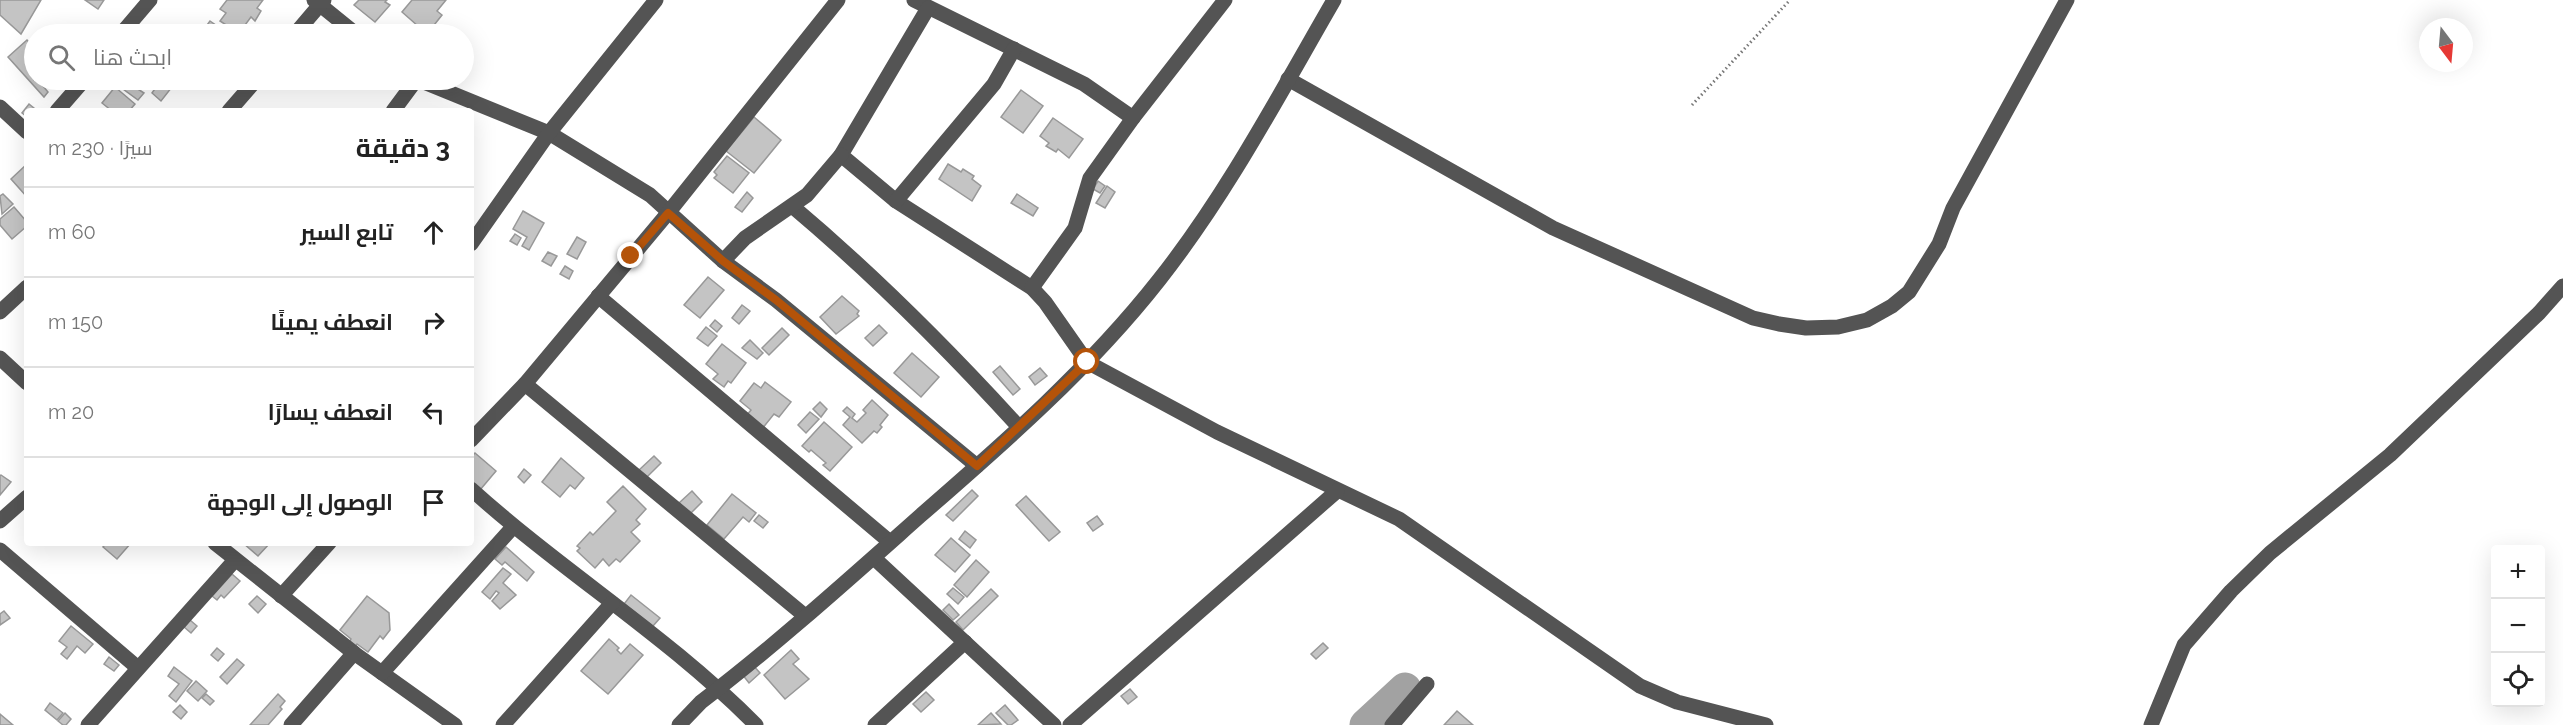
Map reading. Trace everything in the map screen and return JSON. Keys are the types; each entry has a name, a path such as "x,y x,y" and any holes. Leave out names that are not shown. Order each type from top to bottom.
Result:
{"street":[{"path":"130,24 150,0"},
{"path":"474,240 549,133 656,0"},
{"path":"474,437 525,384 668,213 838,0"},
{"path":"914,0 1095,90 1133,118"},
{"path":"1032,288 1075,228 1090,178 1133,118 1225,0"},
{"path":"679,725 701,702 874,558 977,466 1087,362 1158,281 1204,218 1334,0"},
{"path":"1288,79 1552,228 1753,318 1806,328 1838,327 1867,320 1892,306 1910,292 1939,244 1953,208 2067,0"},
{"path":"302,24 319,2 344,24"},
{"path":"723,261 745,238 816,187 841,155 928,8"},
{"path":"896,201 994,84 1014,49"},
{"path":"60,108 75,90"},
{"path":"232,108 247,90"},
{"path":"395,108 410,90"},
{"path":"443,90 549,133 650,195 723,261 776,300 977,466"},
{"path":"0,106 24,129"},
{"path":"841,155 896,201 1032,288 1045,302 1087,362 1217,432 1399,519 1640,686 1677,702 1766,725"},
{"path":"792,206 849,254 945,346 1018,426"},
{"path":"2151,725 2184,645 2231,591 2270,553 2390,455 2539,313 2563,286"},
{"path":"0,312 24,290"},
{"path":"598,296 890,542"},
{"path":"3,365 24,381"},
{"path":"525,384 804,615"},
{"path":"1070,725 1337,491"},
{"path":"474,492 513,527 719,687 756,725"},
{"path":"0,521 24,500"},
{"path":"382,673 513,527"},
{"path":"219,546 354,653 454,725"},
{"path":"281,596 326,546"},
{"path":"0,550 138,668"},
{"path":"874,558 1054,725"},
{"path":"88,725 235,560"},
{"path":"504,725 612,603"},
{"path":"875,725 965,642"},
{"path":"291,725 354,653"},
{"path":"1392,725 1427,684"}],"path":[{"path":"1692,105 1790,0"}],"building":[{"path":"0,0 41,0 27,24 24,24 21,34 0,15"},
{"path":"85,0 104,0 98,9"},
{"path":"227,0 263,0 257,8 261,11 255,21 251,17 246,24 225,24 220,21 226,13 220,9"},
{"path":"359,0 387,0 385,2 390,5 375,22 354,5"},
{"path":"412,0 446,0 437,11 442,15 435,24 416,24 402,12"},
{"path":"24,43 24,75 8,57"},
{"path":"38,90 46,90 48,92 44,97"},
{"path":"113,90 119,90 135,104 132,108 108,108 102,103"},
{"path":"124,90 139,90 144,93 138,100"},
{"path":"154,90 170,90 161,101 152,93"},
{"path":"1021,90 1043,106 1023,133 1001,117"},
{"path":"754,117 781,140 754,173 726,151"},
{"path":"1053,118 1083,139 1069,158 1058,149 1056,152 1046,146 1049,143 1040,136"},
{"path":"727,156 749,173 733,193 714,178 717,175 714,172"},
{"path":"948,164 961,172 963,169 974,176 972,179 981,186 972,201 939,179"},
{"path":"24,167 24,194 11,179"},
{"path":"1098,181 1105,186 1100,193 1093,189"},
{"path":"1107,186 1115,192 1105,208 1096,203"},
{"path":"747,192 753,198 742,212 735,207"},
{"path":"3,194 13,204 2,214 0,196"},
{"path":"1017,194 1038,208 1033,216 1011,203"},
{"path":"14,207 24,219 24,229 12,239 0,225 0,219"},
{"path":"523,211 544,223 529,250 522,246 527,237 513,229"},
{"path":"515,234 521,238 517,245 510,241"},
{"path":"577,237 586,242 577,259 567,254"},
{"path":"548,252 557,256 551,266 542,261"},
{"path":"565,266 573,271 569,279 560,274"},
{"path":"708,277 724,290 700,318 684,305"},
{"path":"842,296 859,311 857,314 859,316 836,334 820,317"},
{"path":"742,305 750,311 739,324 732,318"},
{"path":"715,320 722,326 717,332 710,326"},
{"path":"879,325 887,333 873,346 865,338"},
{"path":"706,327 717,336 708,346 697,338"},
{"path":"782,328 789,335 769,355 762,348"},
{"path":"750,340 763,353 757,359 742,348"},
{"path":"722,344 746,363 731,383 728,381 724,387 713,379 718,374 706,364"},
{"path":"912,353 939,377 921,397 894,373"},
{"path":"1000,366 1020,389 1013,395 993,372"},
{"path":"1040,368 1047,376 1035,385 1029,377"},
{"path":"765,382 791,402 779,417 774,414 762,429 746,416 751,410 740,401 754,383 761,388"},
{"path":"872,400 888,415 877,433 874,431 862,443 843,425 850,417 843,411 847,407 855,414 852,418 857,422 866,413 863,410"},
{"path":"820,402 827,409 821,417 813,409"},
{"path":"810,412 819,419 806,433 798,425"},
{"path":"824,422 852,447 830,471 823,465 826,463 811,450 809,452 802,446"},
{"path":"474,454 496,471 480,490 474,485"},
{"path":"654,456 661,463 646,478 639,470"},
{"path":"561,458 584,478 575,489 570,485 560,497 542,482"},
{"path":"524,469 531,475 524,483 518,477"},
{"path":"0,476 11,482 0,495"},
{"path":"623,486 646,509 636,520 640,524 631,532 640,541 620,562 616,559 609,566 603,559 595,568 577,551 580,548 577,546 590,532 593,535 616,511 607,502"},
{"path":"972,490 978,496 953,521 946,515"},
{"path":"692,491 702,502 690,514 679,503"},
{"path":"732,494 756,513 749,522 743,517 724,539 707,525"},
{"path":"1026,496 1060,532 1049,541 1016,505"},
{"path":"759,515 768,522 763,528 754,521"},
{"path":"1097,516 1103,524 1093,531 1087,523"},
{"path":"965,531 976,540 970,548 959,539"},
{"path":"951,538 970,555 955,572 935,555"},
{"path":"104,546 128,546 117,559"},
{"path":"246,546 267,546 258,556"},
{"path":"506,547 534,572 527,581 505,562 502,565 495,559"},
{"path":"976,560 989,572 967,597 954,585"},
{"path":"503,568 511,574 503,583 516,595 500,609 492,601 499,593 496,591 490,599 482,592"},
{"path":"232,574 240,581 224,598 221,595 217,600 212,596"},
{"path":"953,588 964,597 958,604 947,594"},
{"path":"991,589 998,596 963,630 956,622"},
{"path":"631,595 660,618 653,626 624,604"},
{"path":"257,596 266,604 258,613 249,604"},
{"path":"367,596 389,613 390,630 383,639 380,636 368,652 357,644 355,647 349,643 351,639 340,630"},
{"path":"949,604 959,615 953,620 943,610"},
{"path":"4,611 10,618 0,625 0,614"},
{"path":"190,620 197,626 191,633 184,627"},
{"path":"71,626 93,644 85,653 77,646 67,659 61,654 67,647 59,641"},
{"path":"609,639 619,648 617,650 621,654 630,644 643,655 608,694 581,671"},
{"path":"1323,643 1328,648 1316,659 1311,654"},
{"path":"217,648 224,654 218,661 211,655"},
{"path":"791,650 799,659 793,664 809,679 785,699 764,675"},
{"path":"109,657 119,665 114,671 104,664"},
{"path":"237,659 244,665 227,684 220,677"},
{"path":"752,664 760,673 749,683 742,674"},
{"path":"174,667 192,681 176,702 169,696 179,684 168,676"},
{"path":"196,681 207,691 198,701 187,691"},
{"path":"1130,689 1137,697 1128,704 1121,696"},
{"path":"926,692 934,700 921,712 913,704"},
{"path":"206,694 214,701 210,705 202,698"},
{"path":"278,694 285,701 280,707 282,709 268,725 250,725"},
{"path":"50,703 63,713 57,720 45,710"},
{"path":"180,705 187,712 181,719 173,712"},
{"path":"1005,705 1018,720 1011,725 1008,725 996,713"},
{"path":"1457,711 1473,725 1444,725"},
{"path":"65,713 71,719 63,725 58,721"},
{"path":"991,713 1001,724 978,725"},
{"path":"0,714 13,725 0,725"}],"waterway":[{"path":"1366,725 1405,689"}],"route":[{"path":"631,256 668,213 723,261 776,300 977,466 1087,362"}]}
